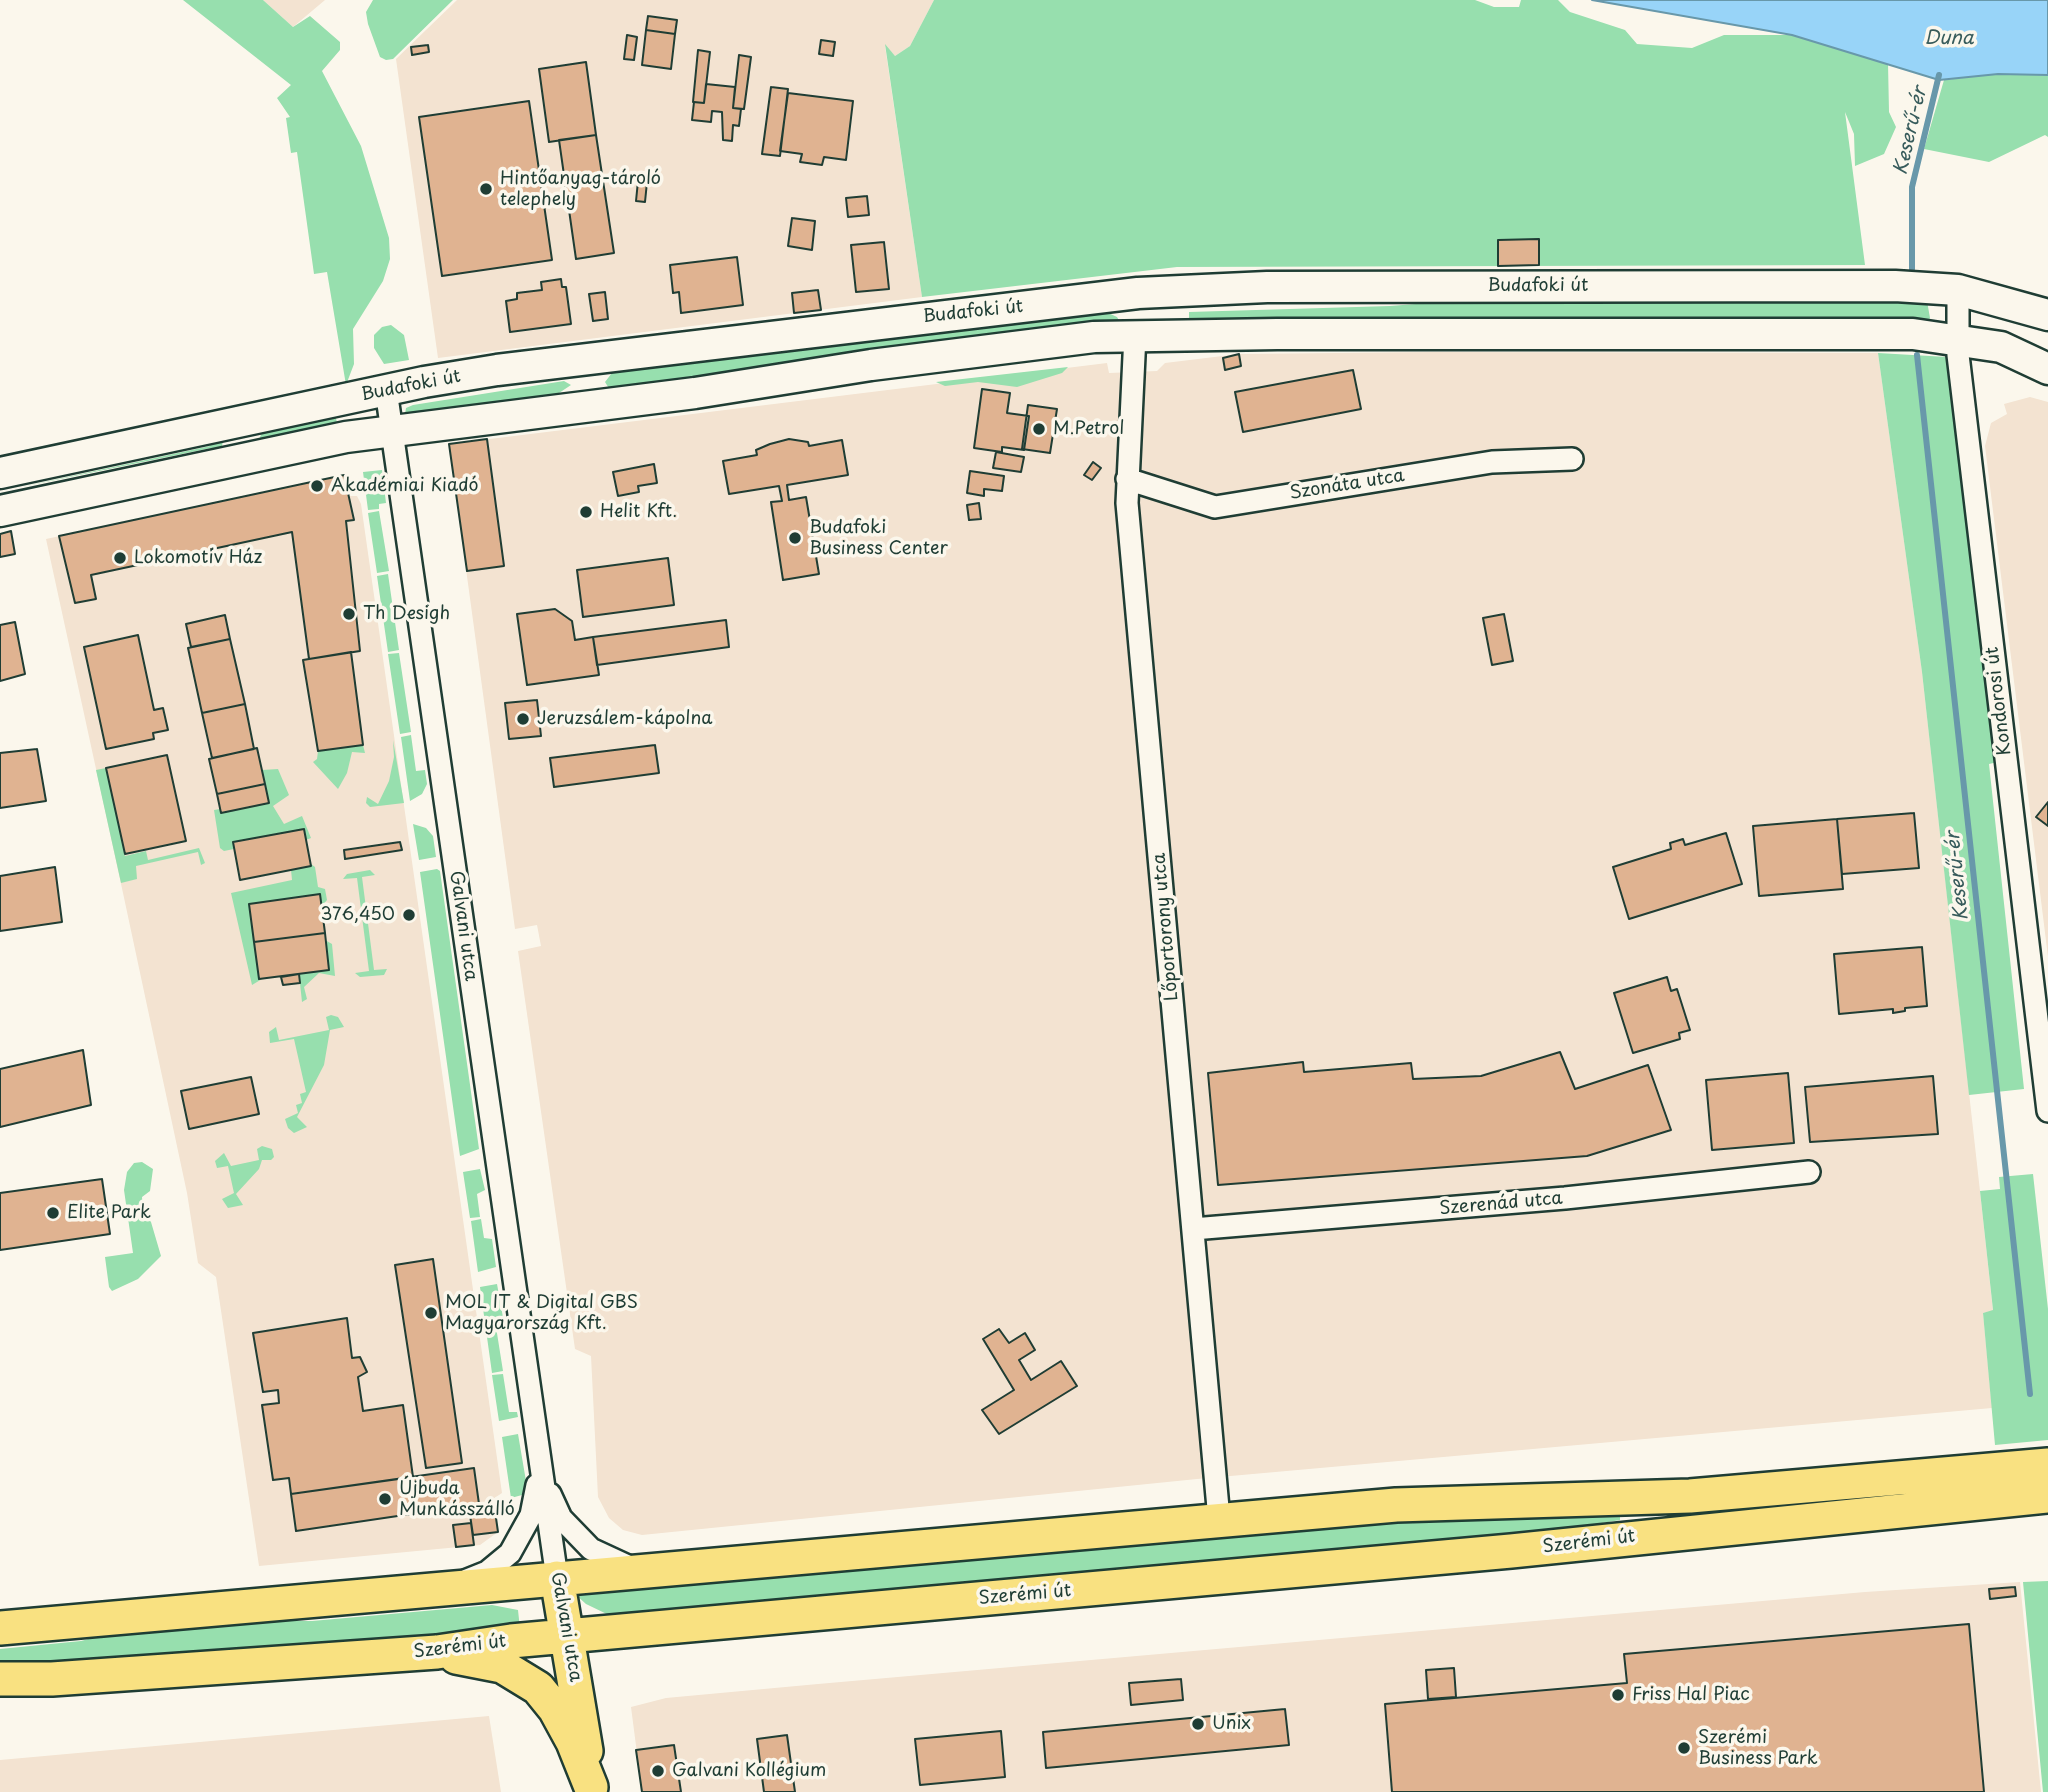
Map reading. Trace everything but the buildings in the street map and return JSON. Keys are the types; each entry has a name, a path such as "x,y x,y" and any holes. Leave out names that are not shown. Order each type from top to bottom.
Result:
{"main road":[{"name":"Budafoki út","path":"0,473 386,390 497,370 1138,293 1267,287 1895,286 1958,290 2048,315"},
{"path":"1135,335 1138,293"},
{"path":"0,511 241,459 392,430 738,387 895,362 1135,335 1837,333 1956,338 2001,347 2048,369"},
{"path":"580,359 587,406"},
{"path":"234,423 241,459"},
{"path":"0,1628 1219,1519 1451,1502 1690,1496 2048,1465"},
{"name":"Szerémi út","path":"0,1679 52,1679 437,1652 569,1635 1511,1551 1830,1516 2048,1496"},
{"name":"Galvani utca","path":"557,1578 569,1635 592,1790"},
{"path":"437,1652 502,1666 538,1688 555,1709 573,1742 592,1790"}],"street":[{"name":"Kondorosi út","path":"1958,290 1956,338 2048,1111"},
{"name":"Lőportorony utca","path":"1135,335 1127,479 1219,1519"},
{"name":"Galvani utca","path":"386,390 557,1578"},
{"name":"Szonáta utca","path":"1127,479 1215,507 1493,462 1572,458"},
{"name":"Szerenád utca","path":"1193,1230 1565,1198 1809,1172"},
{"name":"Galvani utca","path":"539,1462 551,1498 572,1532 591,1549 614,1562 640,1571"},
{"name":"Galvani utca","path":"445,1587 487,1572 510,1553 536,1502 539,1462"}],"shaded area":[{"path":"263,0 325,0 293,27"},
{"path":"457,0 934,0 910,46 895,56 885,46 922,297 438,358 396,59"},
{"path":"1878,353 1922,672 1993,1311 1983,1313 1992,1408 1197,1479 642,1535 623,1530 609,1518 598,1497 591,1356 575,1349 518,951 541,946 537,925 515,929 449,444 1107,363 1109,373 1157,371 1165,363 1239,354"},
{"path":"2030,397 2048,402 2048,957 1985,446 1991,423 2007,414 2004,404"},
{"path":"344,475 349,496 357,496 361,504 502,1493 493,1499 498,1532 480,1545 259,1566 216,1277 198,1263 187,1193 46,539"},
{"path":"2020,1582 2041,1792 642,1792 631,1707 666,1698 818,1684 1865,1592"},
{"path":"489,1716 501,1792 0,1792 0,1760"}],"green space":[{"path":"183,0 263,0 293,27 310,16 340,42 340,50 322,71 361,146 389,238 390,259 383,281 353,329 354,364 346,385 327,272 314,274 297,152 291,153 286,118 290,117 277,98 291,85"},
{"path":"373,0 453,0 393,59 386,60 380,57 368,24 366,12"},
{"path":"934,0 1475,0 1494,7 1519,7 1521,0 1558,0 1570,12 1625,30 1637,44 1692,48 1724,35 1792,35 1888,63 1889,112 1896,127 1884,154 1855,166 1854,134 1845,112 1865,265 1177,267 922,297 885,44 895,56 910,46"},
{"path":"1998,74 2048,75 2048,137 2045,135 1989,162 1924,149 1944,80"},
{"path":"1492,298 1927,301 1930,318 1927,323 1189,322 1189,312 1390,306"},
{"path":"1102,310 1117,317 1120,322 610,390 605,382 615,369"},
{"path":"391,325 404,335 409,360 384,364 374,348 374,335 382,327"},
{"path":"1878,353 1947,357 1998,762 1989,764 2024,1089 1969,1095 1922,672"},
{"path":"1068,367 1062,373 1017,387 978,382 945,386 936,382"},
{"path":"564,381 571,385 553,397 405,414 406,408 413,405"},
{"path":"335,414 338,427 262,441 259,439 263,431"},
{"path":"209,440 223,441 221,451 213,454 211,448 21,487 210,446"},
{"path":"382,470 386,503 379,504 379,509 368,510 363,472"},
{"path":"379,511 389,571 377,573 368,513"},
{"path":"388,574 399,650 388,652 377,576"},
{"path":"399,653 411,732 400,734 388,654"},
{"path":"411,735 416,771 425,770 427,784 422,794 410,801 401,737"},
{"path":"393,740 404,803 370,807 366,803 367,797 378,804 389,781 394,757"},
{"path":"363,745 365,753 352,752 347,773 338,789 313,762 317,759 318,751"},
{"path":"106,768 125,856 146,851 148,860 199,848 205,863 201,865 198,852 136,866 137,879 121,883 96,770"},
{"path":"278,769 289,795 273,806 284,824 302,816 311,838 306,840 304,829 233,842 234,849 224,851 220,848 214,810 220,809 221,813 269,803 262,770"},
{"path":"413,824 426,828 433,836 436,857 419,860"},
{"path":"311,864 315,867 318,887 325,889 327,900 259,979 262,979 252,985 231,893 292,880 291,870"},
{"path":"437,869 440,871 479,1149 460,1156 420,872"},
{"path":"370,870 375,875 362,877 374,970 387,969 384,975 360,977 355,973 369,971 357,878 343,879 347,874"},
{"path":"325,940 332,944 335,976 319,973 304,987 307,999 302,1002 299,974 329,970"},
{"path":"326,1017 338,1017 344,1027 330,1030 324,1065 297,1117 307,1127 294,1133 288,1128 285,1119 298,1113 296,1105 302,1103 300,1094 306,1092 294,1039 270,1043 269,1032 276,1027 279,1040 329,1030"},
{"path":"262,1146 272,1149 274,1157 271,1160 262,1160 259,1169 236,1194 243,1205 228,1208 222,1199 234,1193 228,1166 217,1168 215,1161 224,1153 231,1166 259,1160 257,1149"},
{"path":"142,1162 153,1169 150,1191 142,1197 143,1213 151,1222 161,1256 138,1279 112,1291 109,1287 105,1257 133,1253 124,1190 127,1172 134,1163"},
{"path":"480,1169 485,1190 477,1194 480,1217 470,1218 463,1172"},
{"path":"2033,1174 2048,1309 2048,1440 1995,1445 1983,1313 1993,1310 1980,1191 2000,1189 1999,1177"},
{"path":"481,1219 484,1238 492,1239 496,1267 478,1272 471,1221"},
{"path":"497,1284 504,1323 496,1327 503,1371 492,1373 480,1287"},
{"path":"503,1374 509,1412 517,1412 518,1417 499,1421 492,1375"},
{"path":"518,1434 527,1487 522,1495 511,1498 502,1437"},
{"path":"1620,1510 1620,1520 1543,1533 613,1617 586,1604 575,1594 1401,1515"},
{"path":"2048,1581 2048,1792 2043,1792 2023,1582"},
{"path":"492,1605 518,1610 520,1629 188,1658 0,1668 0,1649 81,1641 111,1633 239,1621 312,1621"}],"water":[{"name":"Duna","path":"1592,0 2048,0 2048,75 1998,74 1939,80 1792,35"}],"waterway":[{"name":"Keserű-ér","path":"1912,269 1912,187 1939,75"},
{"name":"Keserű-ér","path":"1917,355 2030,1394"}],"place":[{"name":"Hintőanyag-tároló telephely","path":"486,189"},
{"name":"M.Petrol","path":"1039,429"},
{"name":"Akadémiai Kiadó","path":"317,486"},
{"name":"Helit Kft.","path":"586,512"},
{"name":"Budafoki Business Center","path":"795,538"},
{"name":"Lokomotív Ház","path":"120,558"},
{"name":"Th Desigh","path":"349,614"},
{"name":"Jeruzsálem-kápolna","path":"523,719"},
{"name":"376,450","path":"409,915"},
{"name":"Elite Park","path":"53,1213"},
{"name":"MOL IT & Digital GBS Magyarország Kft.","path":"431,1313"},
{"name":"Újbuda Munkásszálló","path":"385,1499"},
{"name":"Friss Hal Piac","path":"1618,1695"},
{"name":"Unix","path":"1198,1724"},
{"name":"Szerémi Business Park","path":"1684,1748"},
{"name":"Galvani Kollégium","path":"658,1771"}]}
